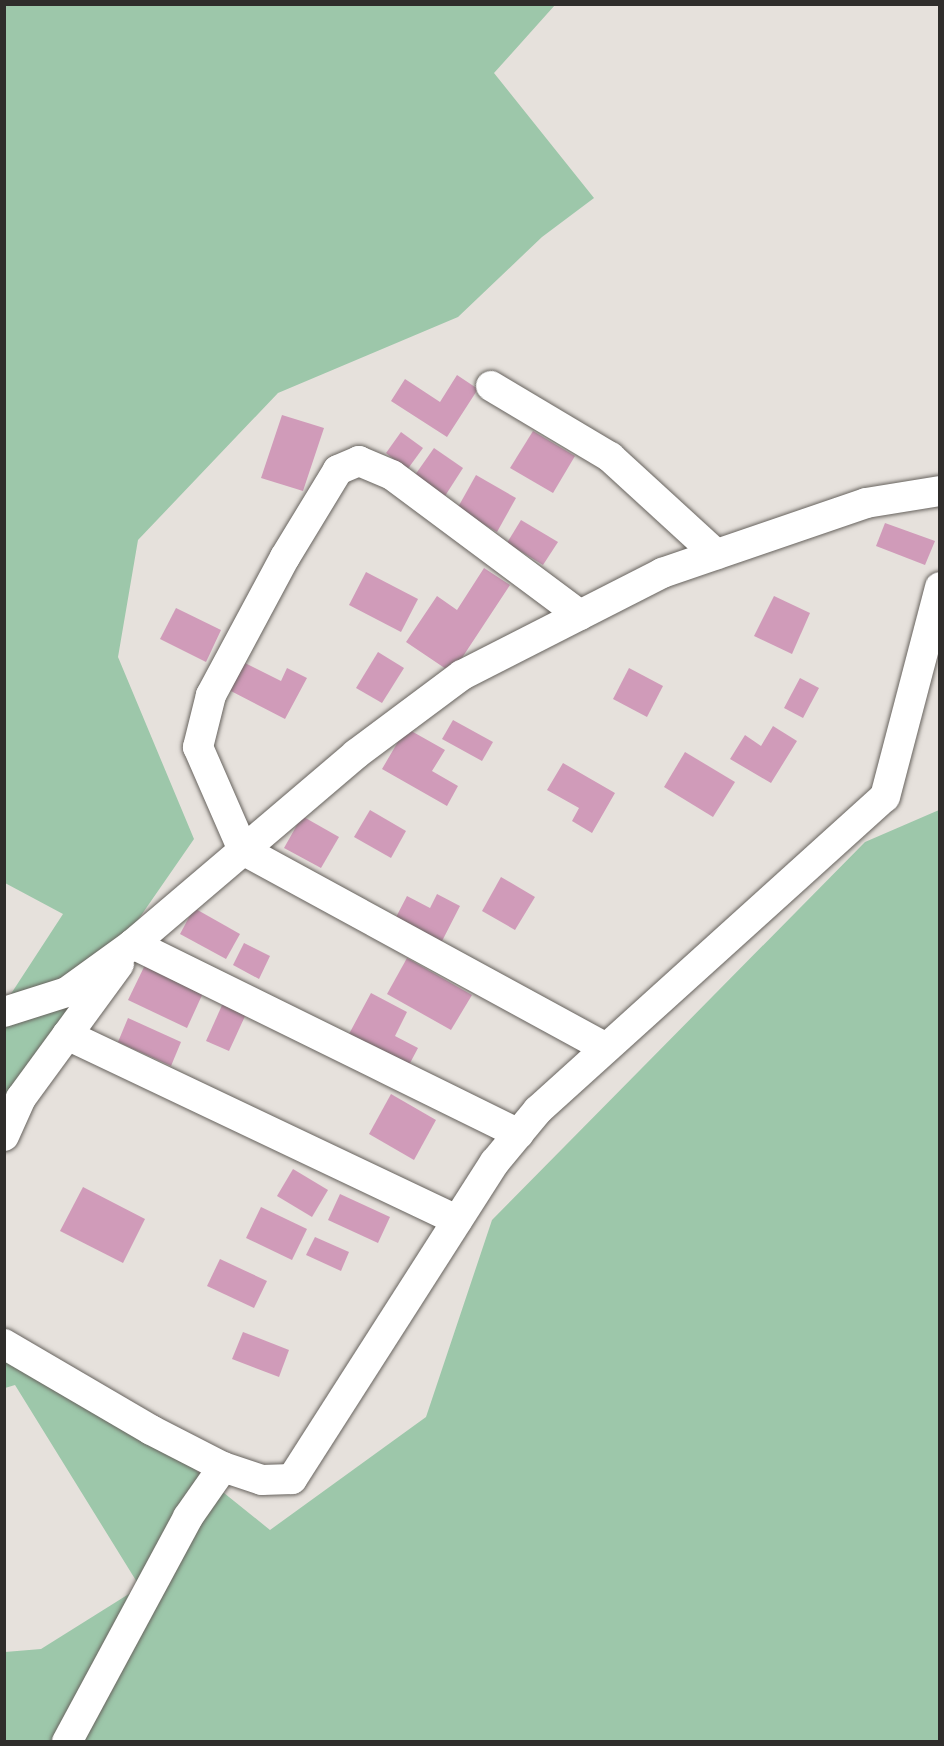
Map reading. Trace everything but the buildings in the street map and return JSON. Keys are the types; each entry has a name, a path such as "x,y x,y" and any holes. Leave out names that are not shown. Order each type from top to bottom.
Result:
{"street":[{"path":"491,386 610,457 716,554"},
{"path":"580,615 392,475 359,461 338,470 285,557 211,695 198,747 243,850 605,1047"},
{"path":"4,1012 67,992 133,944 356,754 462,675 662,573 866,503 939,491"},
{"path":"4,1344 151,1430 223,1467 262,1480 292,1479 457,1220 519,1134 605,1047 860,824 885,797 939,587"},
{"path":"133,944 519,1134"},
{"path":"4,1136 21,1098 133,944"},
{"path":"67,1035 457,1220"},
{"path":"66,1742 188,1517 223,1467"}],"green space":[{"path":"5,5 555,5 494,73 594,198 542,237 458,317 278,393 138,540 118,657 194,839 5,1112 5,1003 63,914 5,883"},
{"path":"939,810 939,1741 5,1741 5,1652 41,1649 140,1587 15,1385 5,1388 4,1328 157,1439 270,1530 426,1417 492,1220 865,842"}]}
